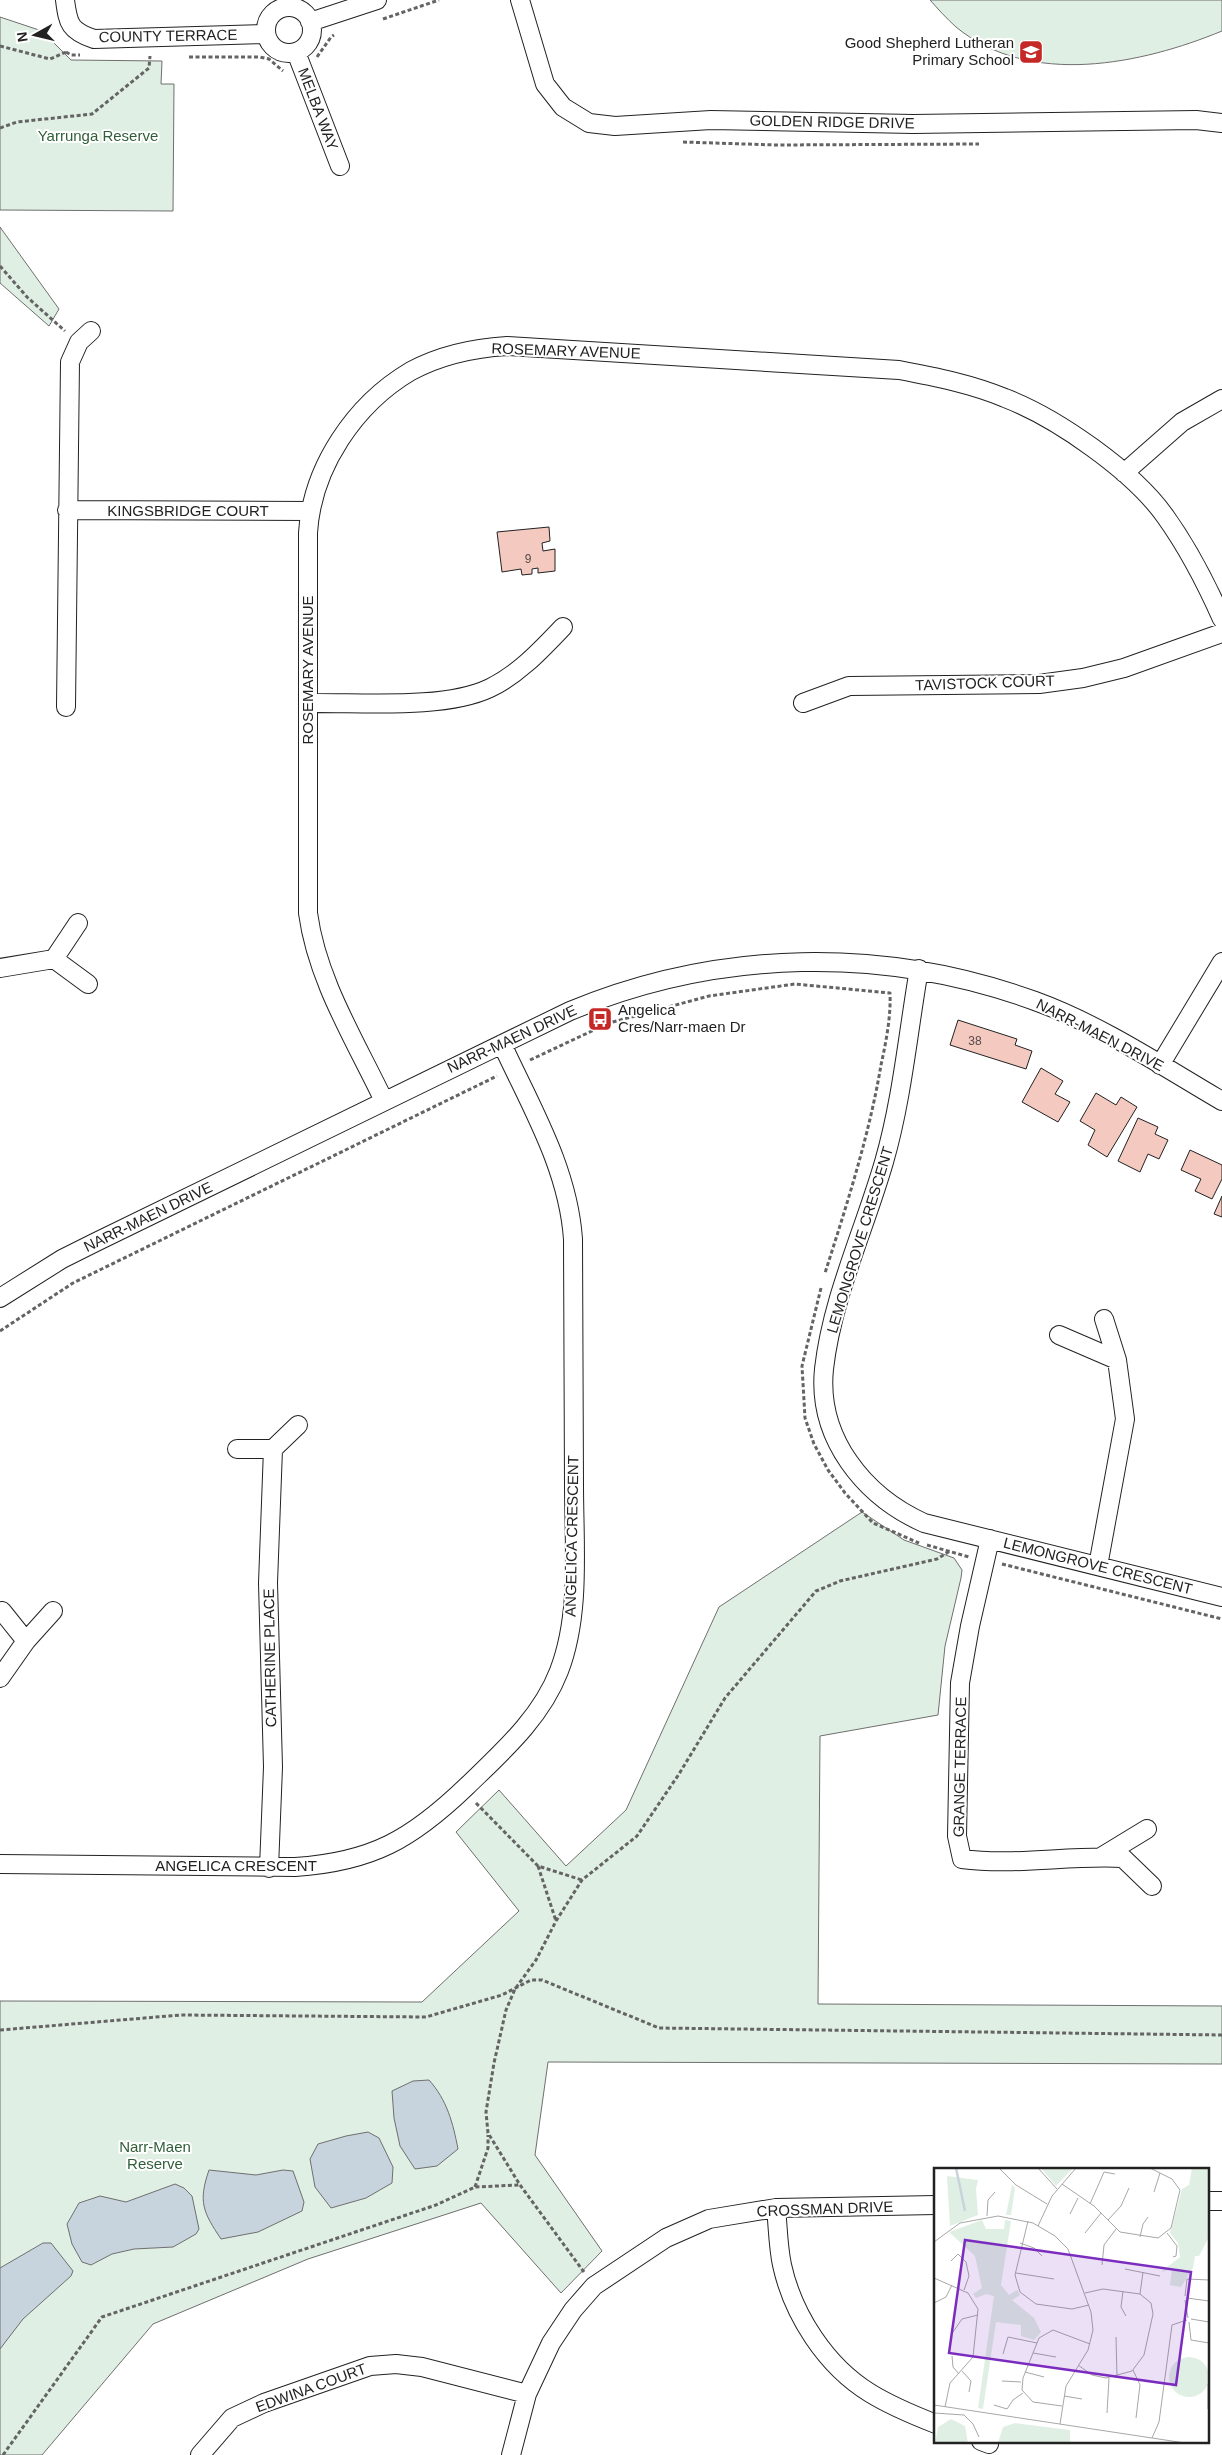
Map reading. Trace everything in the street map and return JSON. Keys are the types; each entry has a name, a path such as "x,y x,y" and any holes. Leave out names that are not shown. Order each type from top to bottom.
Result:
{"street":[{"name":"COUNTY TERRACE","path":"65,0 67,18 78,34 94,39 266,34"},
{"path":"310,22 377,0"},
{"name":"GOLDEN RIDGE DRIVE","path":"520,0 545,84 564,107 589,123 615,126 711,120 913,124 1196,120 1222,123"},
{"path":"282,4 302,11 310,22 311,37 296,52 281,51 269,42 266,34 269,18 282,4"},
{"name":"MELBA WAY","path":"296,52 340,166"},
{"path":"66,707 70,362 85,337"},
{"name":"ROSEMARY AVENUE","path":"384,1101 321,969 311,934 307,892 309,511 323,470 340,440 366,408 391,385 411,371 448,356 487,347 507,346 900,370 953,380 1007,398 1047,419 1108,460 1141,488 1165,515 1202,575 1222,618"},
{"path":"1124,473 1182,422 1222,399"},
{"name":"KINGSBRIDGE COURT","path":"67,510 309,511"},
{"path":"308,703 436,702 477,693 514,674 563,627"},
{"name":"TAVISTOCK COURT","path":"803,702 849,686 1039,684 1083,678 1124,668 1222,633"},
{"path":"54,959 78,923"},
{"path":"0,968 54,959 88,984"},
{"name":"NARR-MAEN DRIVE","path":"0,1298 62,1259 595,1000 635,987 704,971 766,963 804,961 868,963 919,969 985,985 1036,1002 1117,1040 1222,1101"},
{"path":"1160,1065 1222,962"},
{"name":"LEMONGROVE CRESCENT","path":"919,969 890,1139 835,1313 824,1369 826,1404 830,1421 845,1456 856,1474 887,1503 924,1523 1222,1597"},
{"name":"ANGELICA CRESCENT","path":"0,1864 269,1868 322,1865 362,1857 389,1846 424,1825 510,1744 541,1706 558,1672 567,1645 572,1608 574,1373 572,1218 558,1166 502,1044"},
{"path":"1098,1566 1125,1419 1117,1360 1104,1319"},
{"path":"1059,1335 1117,1360"},
{"path":"237,1449 273,1449 298,1424"},
{"name":"CATHERINE PLACE","path":"269,1868 273,1767 268,1584 273,1449"},
{"name":"GRANGE TERRACE","path":"990,1540 970,1626 960,1683 957,1836 962,1859 991,1862 1101,1857 1123,1858 1152,1886"},
{"path":"2,1611 26,1641"},
{"path":"0,1678 26,1641 53,1611"},
{"name":"GRANGE TERRACE","path":"1101,1857 1147,1829"},
{"name":"CROSSMAN DRIVE","path":"511,2455 527,2394 551,2343 573,2310 594,2286 675,2234 710,2219 776,2208 934,2205"},
{"path":"776,2208 782,2265 794,2301 814,2339 839,2368 869,2392 898,2409 934,2423"},
{"name":"EDWINA COURT","path":"200,2455 232,2418 264,2403 370,2366 396,2364 422,2367 527,2394"}],"path":[{"path":"0,46 50,59 66,52"},
{"path":"0,128 17,122 92,114 149,68 150,55"},
{"path":"0,266 46,316 85,337"},
{"path":"0,1331 73,1283 609,1023 709,996 795,984 890,993 891,1006 869,1130 814,1310 802,1366 805,1418 814,1444 828,1470 845,1494 873,1523 911,1541 1222,1619"},
{"path":"475,2187 488,2148 486,2112 494,2063 506,2010 515,1989 536,1960 556,1921 582,1880 637,1836 679,1774 725,1698 816,1591 840,1581 937,1559 950,1551"},
{"path":"463,1790 538,1866 556,1921"},
{"path":"538,1866 582,1880"},
{"path":"0,2030 181,2015 426,2017 502,1995 531,1980 542,1980 659,2028 1222,2035"},
{"path":"488,2133 520,2185 594,2286"},
{"path":"3,2455 102,2317 436,2205 475,2187 520,2185"}],"green space":[{"path":"930,0 1222,0 1222,31 1157,53 1122,60 1087,64 1052,64 1018,58 985,46 956,27"},
{"name":"Yarrunga Reserve","path":"0,17 42,31 71,60 162,61 161,84 174,84 173,211 0,210"},
{"path":"0,227 59,309 49,326 0,283"},
{"name":"Narr-Maen Reserve","path":"862,1512 904,1540 954,1558 962,1570 945,1646 938,1715 820,1736 818,2004 1222,2006 1222,2064 548,2062 535,2155 602,2251 561,2293 481,2203 308,2259 153,2324 42,2455 0,2455 0,2001 422,2002 519,1911 456,1832 499,1790 566,1866 626,1810 719,1607"}],"shaded area":[{"path":"429,2080 445,2104 458,2149 437,2166 415,2169 400,2146 394,2118 392,2091 413,2081"},
{"path":"368,2132 379,2138 393,2167 392,2183 366,2198 331,2208 315,2187 310,2159 318,2144"},
{"path":"209,2170 256,2175 283,2170 293,2171 304,2202 302,2211 258,2232 221,2239 206,2214 204,2206 204,2190"},
{"path":"175,2184 184,2188 192,2196 199,2229 196,2234 173,2247 134,2249 112,2254 91,2265 82,2262 72,2244 67,2224 79,2203 100,2196 126,2202"},
{"path":"43,2243 51,2243 73,2271 71,2276 23,2319 0,2349 0,2268"}],"building":[{"path":"549,527 550,541 542,543 543,551 555,549 555,571 538,573 538,568 532,569 532,574 522,575 521,569 502,572 497,532"},
{"path":"958,1020 1017,1039 1015,1045 1032,1051 1026,1069 950,1045"},
{"path":"1041,1068 1063,1081 1055,1094 1070,1102 1058,1122 1022,1102"},
{"path":"1096,1093 1116,1105 1121,1097 1137,1107 1107,1157 1088,1145 1095,1130 1080,1121"},
{"path":"1138,1118 1158,1127 1155,1134 1168,1140 1159,1159 1148,1154 1140,1172 1118,1161"},
{"path":"1190,1150 1222,1165 1222,1179 1212,1199 1195,1191 1201,1179 1181,1170"},
{"path":"1222,1196 1222,1217 1214,1214"}],"place":[{"name":"Good Shepherd Lutheran Primary School","path":"1031,52"},
{"name":"Angelica Cres/Narr-maen Dr","path":"600,1019"}]}
